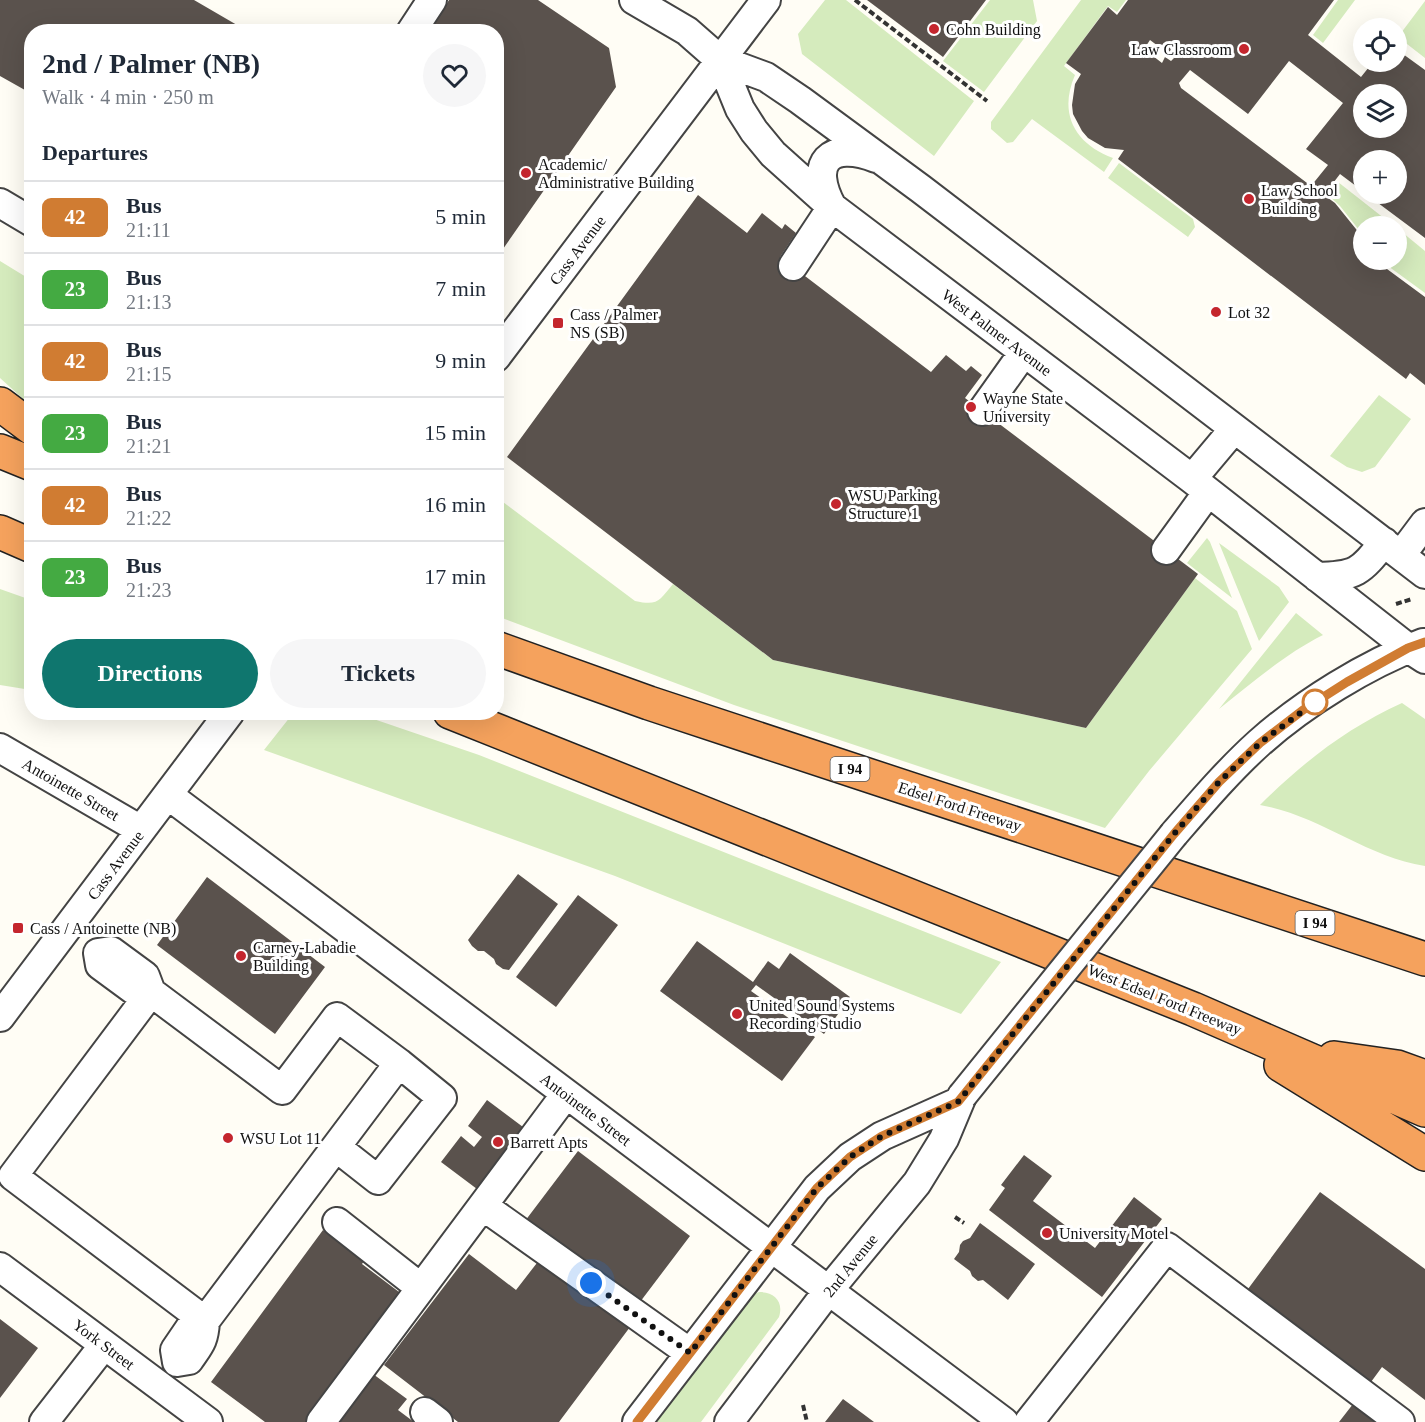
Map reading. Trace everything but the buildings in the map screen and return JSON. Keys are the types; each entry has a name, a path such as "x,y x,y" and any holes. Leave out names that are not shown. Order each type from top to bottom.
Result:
{"highway":[{"path":"0,404 24,422"},
{"path":"0,451 24,461"},
{"path":"0,532 24,542"},
{"path":"0,553 24,555"},
{"name":"Edsel Ford Freeway","path":"504,651 649,703 1425,959"},
{"name":"West Edsel Ford Freeway","path":"470,720 1193,1009 1425,1110"},
{"path":"1193,1009 1425,1154"},
{"path":"1293,1053 1397,1067 1425,1077"}],"street":[{"path":"416,24 432,0"},
{"name":"West Palmer Avenue","path":"634,0 687,31 720,60 766,77 881,160 1393,548 1423,585"},
{"name":"Cass Avenue","path":"504,345 766,0"},
{"name":"West Palmer Avenue","path":"720,60 740,110 754,132 773,154 832,207 1317,577 1420,650"},
{"path":"793,266 832,207 821,183 821,170 826,161 836,153 847,152 862,153 881,160"},
{"path":"0,203 24,217"},
{"path":"982,411 1024,352"},
{"path":"1166,550 1234,429"},
{"path":"1317,577 1349,575 1359,571 1425,523"},
{"name":"2nd Avenue","path":"729,1422 828,1291 917,1183 944,1139 960,1099 1174,834 1219,782 1260,743 1331,691 1362,672 1420,650"},
{"name":"Cass Avenue","path":"0,1017 224,720"},
{"name":"Antoinette Street","path":"0,748 141,830"},
{"name":"Antoinette Street","path":"175,785 566,1094 1004,1422"},
{"path":"67,928 98,953 100,966 134,990 151,992 282,1090 337,1017 442,1098 378,1180 336,1147"},
{"path":"151,992 13,1176 205,1321"},
{"path":"159,1386 177,1362 189,1360 204,1338 205,1321 399,1064"},
{"path":"321,1422 566,1094"},
{"name":"2nd Avenue","path":"637,1422 817,1188 850,1157 882,1136 960,1099"},
{"path":"483,1206 690,1353"},
{"path":"338,1222 421,1288"},
{"path":"1029,1422 1167,1247 1400,1422"},
{"name":"York Street","path":"0,1267 208,1422"},
{"path":"45,1422 104,1345"}],"path":[{"path":"855,0 987,101"},
{"path":"1393,605 1423,585"},
{"path":"955,1217 964,1223"},
{"path":"802,1405 807,1422"}],"green space":[{"path":"825,0 846,0 974,101 934,156 802,54 798,34"},
{"path":"990,0 1033,0 1037,21 984,92 943,61"},
{"path":"1081,0 1126,0 1117,12 1108,6 1064,66 1075,75 1068,102 1073,126 1089,145 1113,158 1104,172 1032,119 1013,142 1007,143 991,129 991,122"},
{"path":"1338,0 1355,0 1323,43 1313,35"},
{"path":"1425,1 1425,58 1407,44 1407,25"},
{"path":"1119,163 1193,219 1195,227 1188,237 1108,178"},
{"path":"1338,182 1353,194 1353,204 1366,204 1381,216 1353,216 1353,222 1329,196"},
{"path":"1407,236 1425,251 1425,293 1393,270 1407,270"},
{"path":"0,261 24,276 24,400 0,378"},
{"path":"1379,395 1411,419 1375,467 1362,472 1347,467 1330,456"},
{"path":"504,503 635,601 649,603 657,601 673,584 773,660 1086,728 1195,578 1237,611 1252,649 1149,771 1105,828 734,705 504,619"},
{"path":"1207,538 1210,542 1232,598 1187,563"},
{"path":"1219,543 1279,587 1289,602 1259,641"},
{"path":"0,589 24,598 24,689 0,685"},
{"path":"1296,613 1323,635 1282,660 1219,709"},
{"path":"1402,703 1425,719 1425,866 1383,854 1302,817 1260,805 1292,775 1344,735"},
{"path":"288,720 376,720 479,755 1001,962 961,1014 615,876 264,750"},
{"path":"759,1292 776,1298 780,1306 779,1317 701,1422 656,1422 750,1296"}],"bus line":[{"name":"42","path":"637,1422 817,1188 850,1157 882,1136 958,1102 1174,834 1219,782 1260,743 1303,710 1362,672 1408,648 1425,642"}],"place":[{"name":"Cohn Building","path":"934,29"},
{"name":"Law Classroom","path":"1244,49"},
{"name":"Academic/ Administrative Building","path":"526,173"},
{"name":"Law School Building","path":"1249,199"},
{"name":"Lot 32","path":"1216,312"},
{"name":"Cass / Palmer NS (SB)","path":"558,323"},
{"name":"Wayne State University","path":"971,407"},
{"name":"WSU Parking Structure 1","path":"836,504"},
{"name":"Cass / Antoinette (NB)","path":"18,928"},
{"name":"Carney-Labadie Building","path":"241,956"},
{"name":"United Sound Systems Recording Studio","path":"737,1014"},
{"name":"WSU Lot 11","path":"228,1138"},
{"name":"Barrett Apts","path":"498,1142"},
{"name":"University Motel","path":"1047,1233"}],"route":[{"path":"591,1283 690,1353 817,1188 850,1157 882,1136 958,1102 1174,834 1219,782 1260,743 1315,702"}]}
